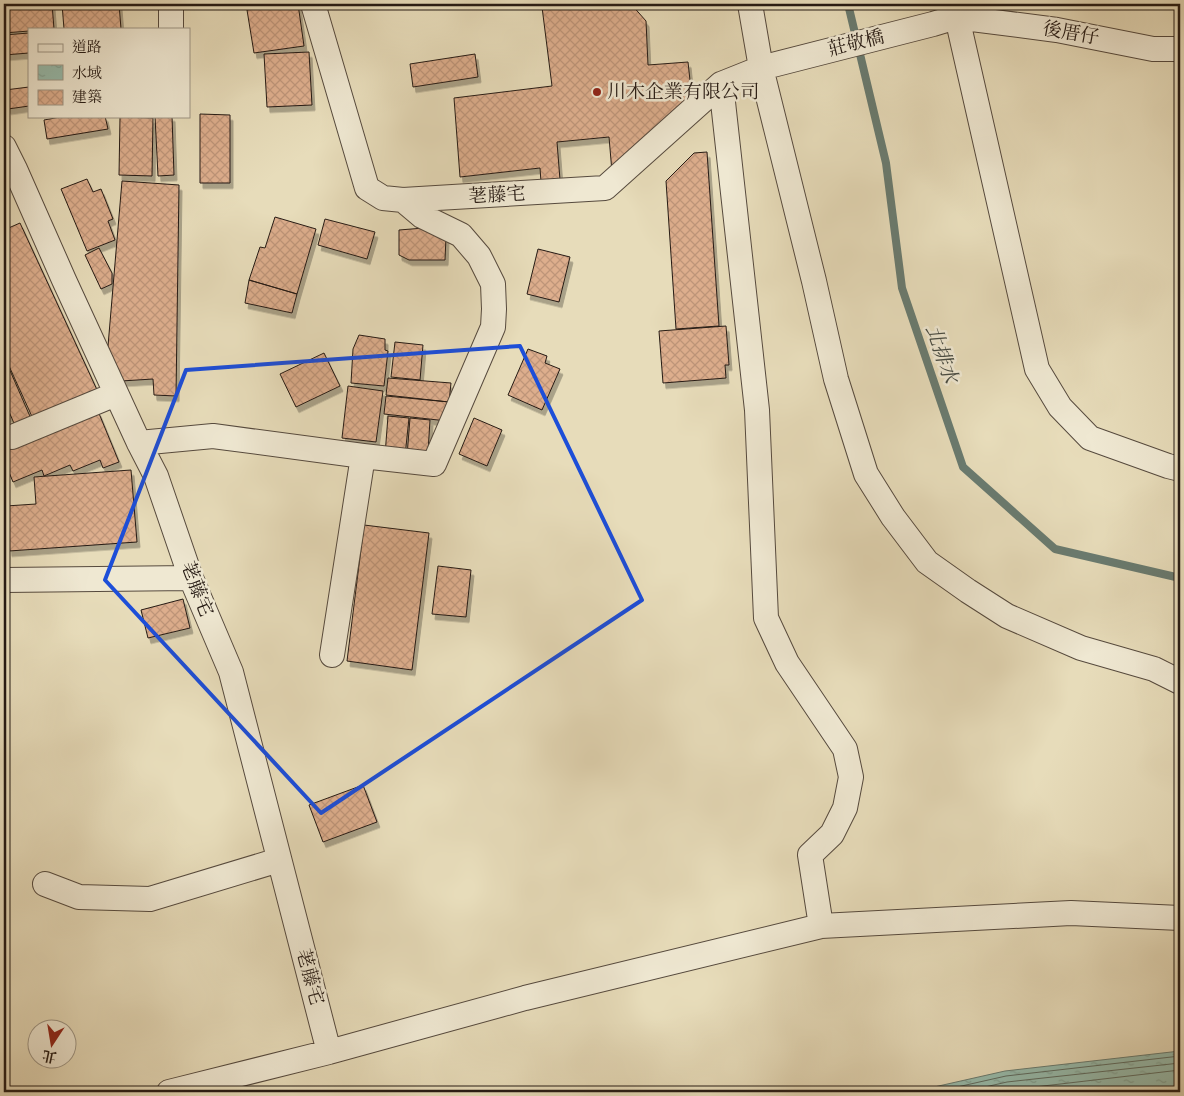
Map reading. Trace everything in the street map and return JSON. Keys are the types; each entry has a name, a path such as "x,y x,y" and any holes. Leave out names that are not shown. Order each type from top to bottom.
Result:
{"street":[{"path":"170,4 171,28"},
{"name":"荖藤宅","path":"313,4 367,188 383,198 402,200 605,188 721,84 770,65"},
{"path":"750,4 770,65 836,379 866,474 893,517 928,562 1007,616 1081,648 1154,669 1180,682"},
{"path":"955,10 1037,369 1060,407 1090,438 1180,469"},
{"name":"後厝仔","path":"933,24 955,10 1153,49 1180,49"},
{"name":"莊敬橋","path":"770,65 933,24"},
{"path":"721,84 757,410 766,618 786,663 844,749 851,777 845,808 832,834 810,855 821,926"},
{"name":"荖藤宅","path":"4,147 116,394 156,476 191,578 231,672 329,1052"},
{"path":"139,443 213,436 434,464 493,327 493,284 479,256 461,234 422,216 402,200"},
{"path":"12,437 116,394"},
{"path":"332,655 363,456"},
{"path":"4,580 191,578"},
{"path":"45,884 79,897 150,899 279,860"},
{"path":"169,1092 329,1052 526,998 821,926 1071,913 1180,918"}],"highlighted area":[{"path":"520,346 642,600 321,813 105,580 186,370"}],"water":[{"path":"1180,1051 1180,1092 912,1092 1005,1071"}],"building":[{"path":"4,4 52,4 54,28 28,28 28,31 4,33"},
{"path":"62,4 119,4 121,28 64,28"},
{"path":"269,4 298,4 304,46 254,53 247,10 269,6"},
{"name":"川木企業有限公司","path":"574,4 631,4 646,21 648,65 688,62 692,99 612,172 609,137 557,142 560,180 541,182 540,168 460,177 454,98 552,86 542,7"},
{"path":"28,33 28,53 4,55 4,35"},
{"path":"309,52 312,105 267,107 264,54"},
{"path":"475,54 478,77 413,87 410,64"},
{"path":"28,87 28,106 8,109 5,90"},
{"path":"200,114 230,115 230,183 200,183"},
{"path":"55,118 105,118 108,129 47,139 44,120"},
{"path":"120,118 153,118 152,176 119,175"},
{"path":"155,118 172,118 174,175 158,176"},
{"path":"707,152 719,326 676,329 666,181 694,153"},
{"path":"87,179 93,192 101,189 113,219 108,221 115,240 87,251 61,189"},
{"path":"122,181 179,185 176,396 154,395 153,379 121,381 108,346"},
{"path":"275,217 316,229 297,294 249,280 260,247 265,248"},
{"path":"325,219 375,232 367,259 318,245"},
{"path":"20,223 98,392 34,421 4,355 4,230"},
{"path":"424,228 446,237 445,260 409,260 399,255 399,230"},
{"path":"99,248 112,273 112,284 101,289 85,255"},
{"path":"538,249 570,257 559,302 527,294"},
{"path":"249,280 297,294 292,313 245,303"},
{"path":"726,326 729,365 725,365 726,378 663,383 659,331"},
{"path":"359,335 385,339 385,350 388,351 384,386 351,383 353,349"},
{"path":"395,342 423,345 420,380 391,377"},
{"path":"528,349 547,356 545,363 560,369 542,410 508,395"},
{"path":"324,353 340,386 296,407 280,374"},
{"path":"8,366 32,421 16,428 4,400 4,368"},
{"path":"388,378 451,383 449,402 386,395"},
{"path":"348,386 383,391 376,442 342,438"},
{"path":"386,396 449,402 447,421 384,414"},
{"path":"4,402 10,416 4,419"},
{"path":"98,411 119,462 103,468 100,460 73,471 70,465 44,476 42,470 13,482 4,460 4,449"},
{"path":"388,416 409,418 405,456 385,455"},
{"path":"410,418 430,420 428,452 407,456"},
{"path":"474,418 502,430 487,466 459,454"},
{"path":"131,470 137,542 9,551 6,506 36,504 34,477"},
{"path":"364,525 429,533 412,670 347,661"},
{"path":"438,566 471,570 466,617 432,614"},
{"path":"183,599 190,628 148,638 141,610"},
{"path":"363,785 377,822 323,842 309,805"}],"waterway":[{"name":"北排水","path":"848,4 886,163 902,288 963,467 1055,549 1180,578"}],"place":[{"name":"川木企業有限公司","path":"597,92"}]}
